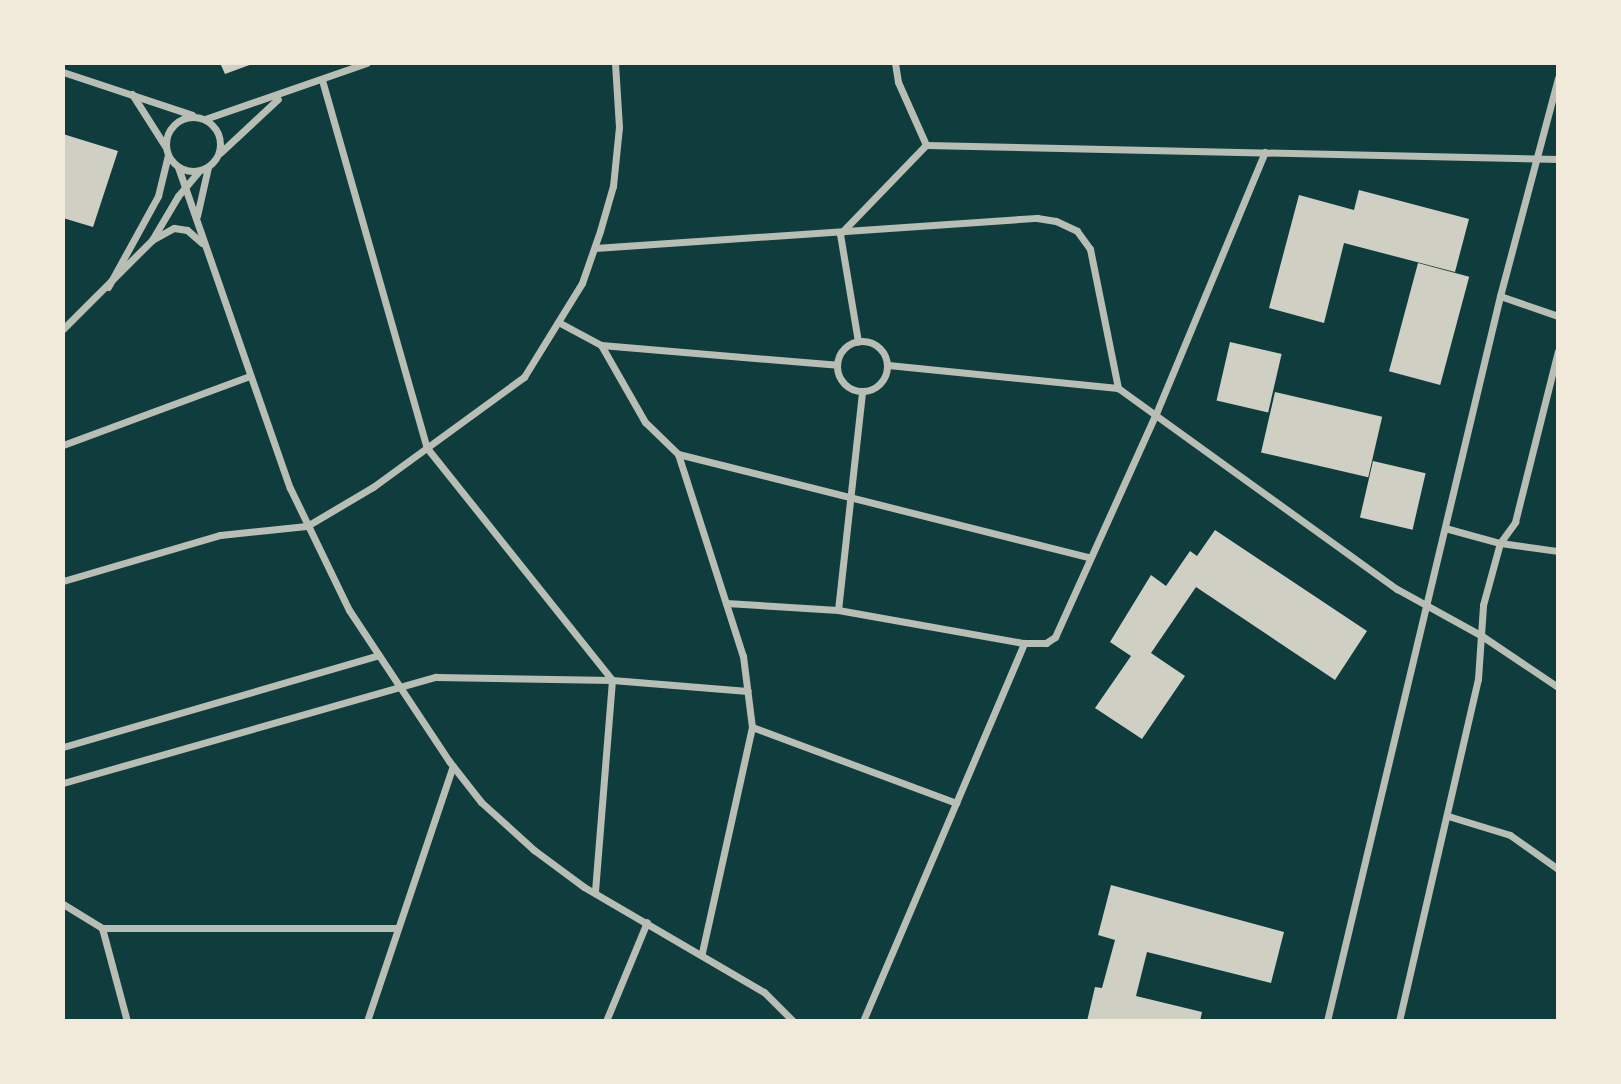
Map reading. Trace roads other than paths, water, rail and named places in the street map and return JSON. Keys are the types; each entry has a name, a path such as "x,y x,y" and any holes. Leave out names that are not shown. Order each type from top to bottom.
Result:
{"street":[{"path":"205,119 281,96 367,63"},
{"path":"63,581 220,535 307,526 427,448 523,377 561,323 583,283 595,248 613,186 618,139 615,63"},
{"path":"895,63 898,82 926,145"},
{"path":"63,72 205,119 219,136 218,154"},
{"path":"1327,1021 1500,296 1558,78"},
{"path":"322,80 427,448 612,680 595,892"},
{"path":"132,94 178,167 250,376 307,526 349,610 453,766 481,802 525,842 595,892 764,992 793,1021"},
{"path":"197,216 208,167 218,154 281,96"},
{"path":"165,146 167,132 177,121 196,116"},
{"path":"841,234 926,145 1538,156 1558,159"},
{"path":"726,603 838,610 1024,643 1046,643 1055,637 1088,557 1155,416 1265,152"},
{"path":"107,290 113,269 158,196 168,155"},
{"path":"178,167 199,171"},
{"path":"63,329 107,290 152,240 184,187 199,171 208,167"},
{"path":"595,248 841,234 1037,218 1056,221 1077,231 1090,249 1118,388"},
{"path":"152,240 174,228 187,229 203,243"},
{"path":"841,234 858,341"},
{"path":"1500,296 1558,316"},
{"path":"561,323 601,345 837,365"},
{"path":"858,341 877,345 888,365 878,385 862,391 847,386 837,365 842,350 858,341"},
{"path":"601,345 645,422 678,454 743,656 752,727 702,953"},
{"path":"1399,1021 1478,679 1483,605 1500,543 1515,522 1558,351"},
{"path":"888,365 1118,388 1397,589 1482,636 1558,687"},
{"path":"63,445 250,376"},
{"path":"838,610 853,499 862,391"},
{"path":"678,454 1088,557"},
{"path":"1445,528 1500,543 1558,551"},
{"path":"863,1021 1024,643"},
{"path":"63,747 379,656"},
{"path":"63,783 400,687 453,676 612,680 748,691"},
{"path":"752,727 956,803"},
{"path":"366,1021 453,766"},
{"path":"1448,816 1510,835 1558,869"},
{"path":"63,905 102,928 397,928"},
{"path":"607,1021 647,922"},
{"path":"102,928 127,1021"}]}
